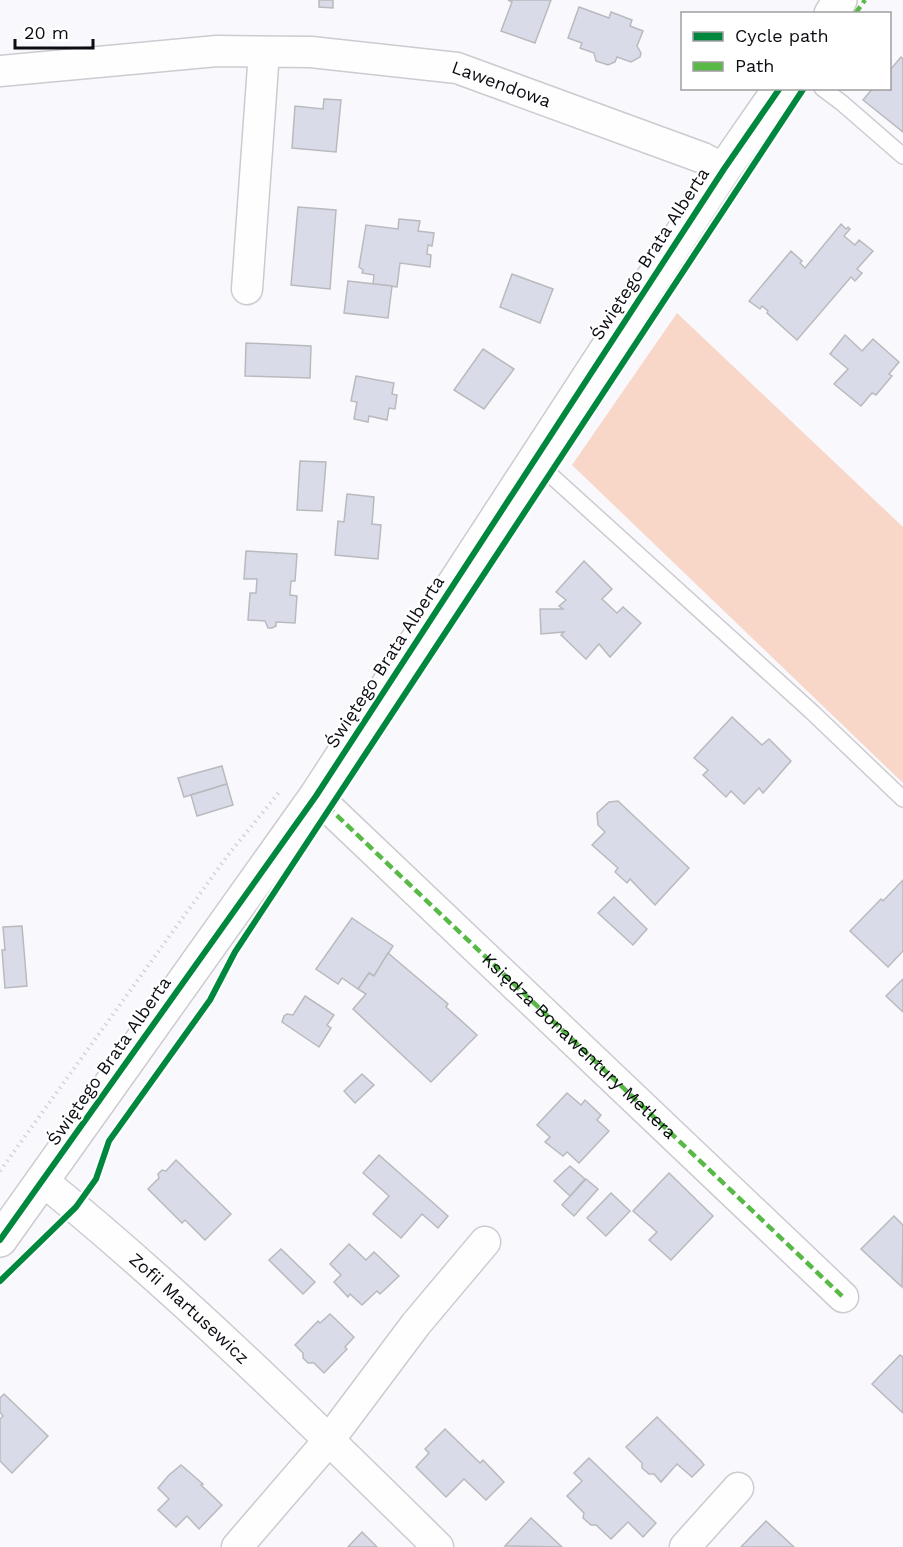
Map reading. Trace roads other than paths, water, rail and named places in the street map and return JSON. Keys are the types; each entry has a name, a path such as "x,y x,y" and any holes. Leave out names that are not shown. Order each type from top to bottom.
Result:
{"street":[{"name":"Lawendowa","path":"0,71 217,51 311,52 457,68 703,158 724,170"},
{"path":"247,289 264,52"},
{"name":"Świętego Brata Alberta","path":"0,1240 316,796 724,170 779,90"},
{"name":"Księdza Bonawentury Metlera","path":"316,796 843,1297"},
{"name":"Zofii Martusewicz","path":"43,1180 148,1271 329,1440 438,1547"},
{"path":"237,1547 329,1440 416,1324 485,1242"},
{"path":"685,1547 738,1488"}],"lane":[{"path":"825,90 903,156"},
{"path":"534,460 812,712 903,800"}]}
